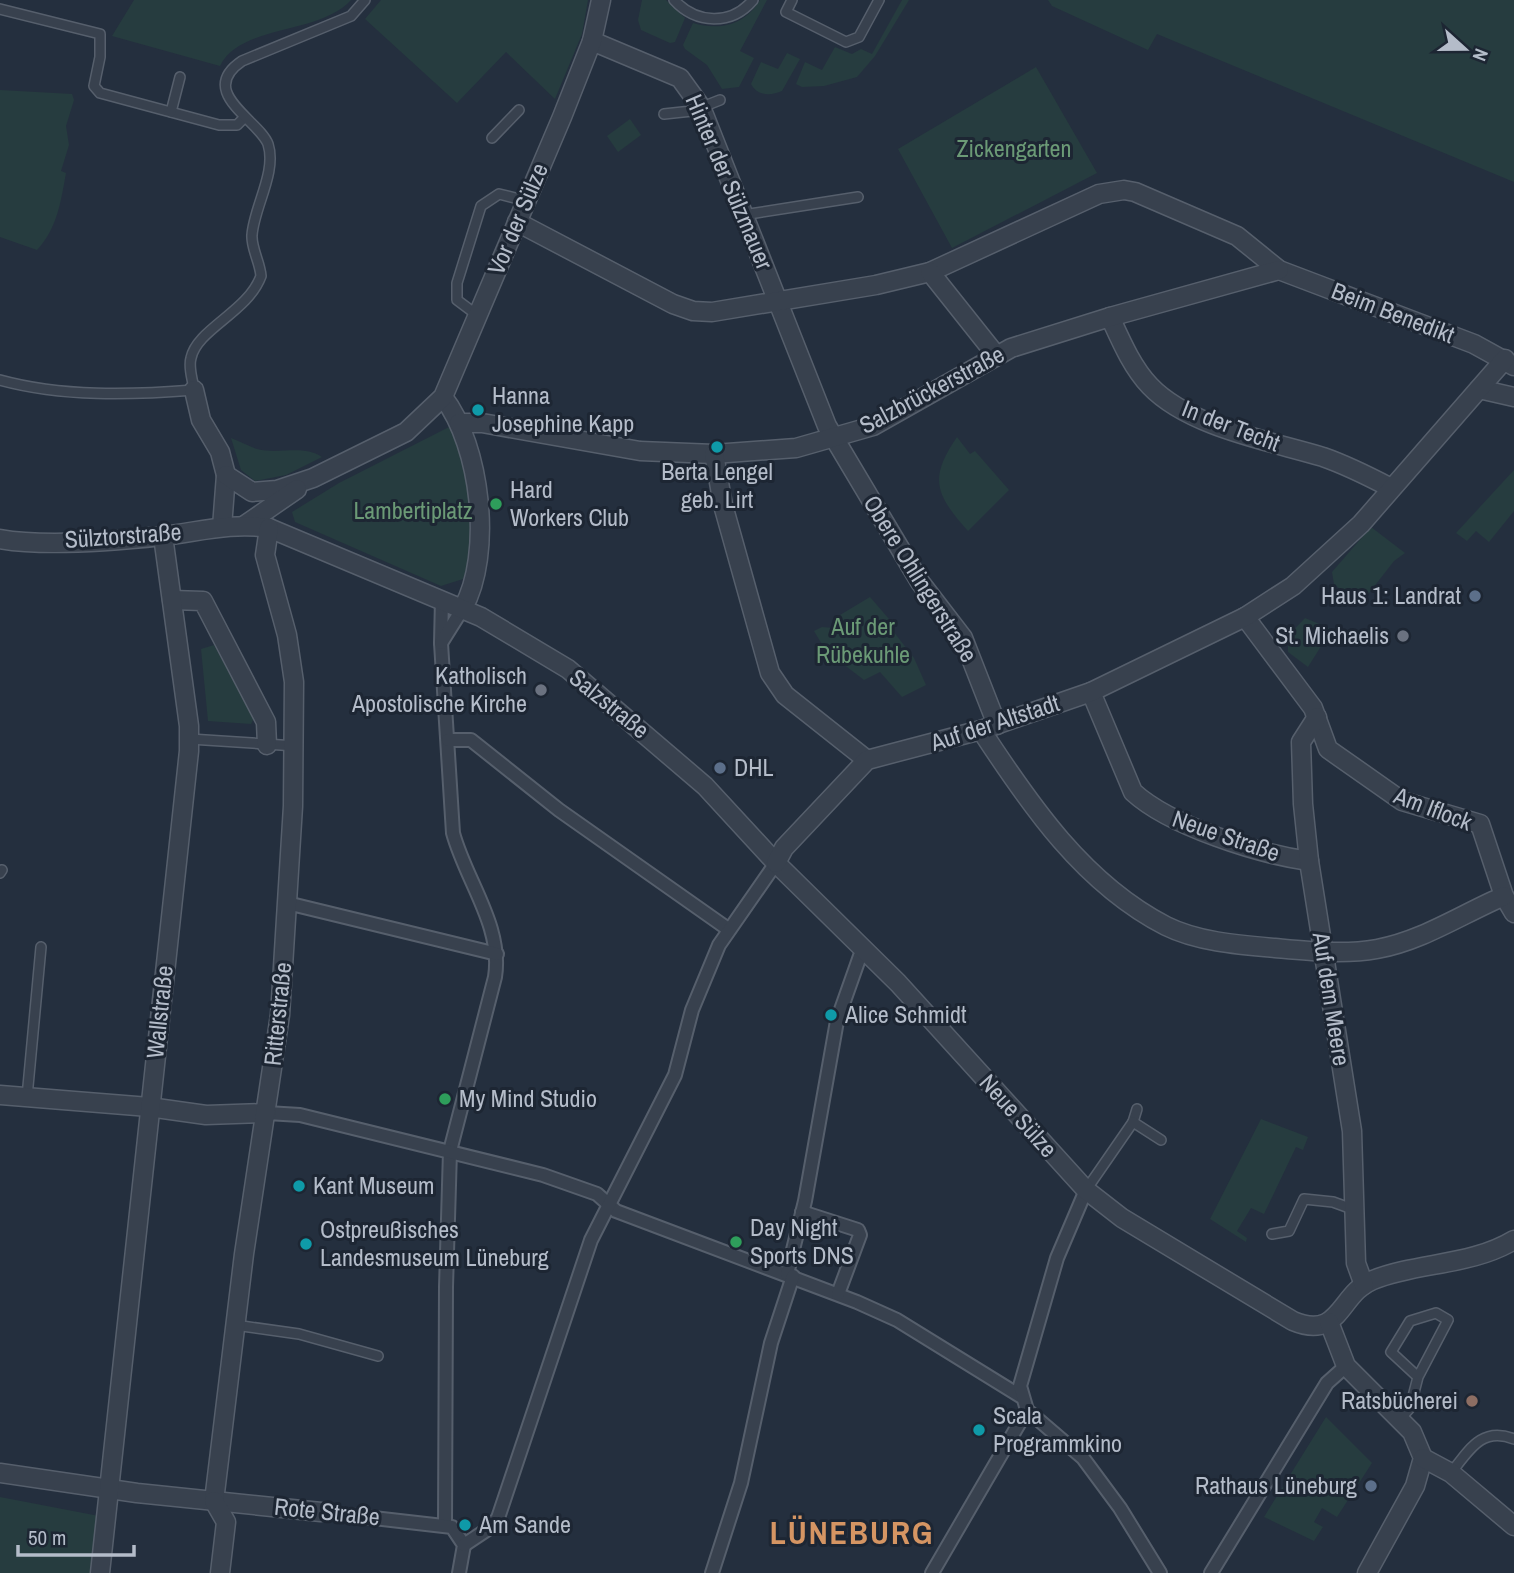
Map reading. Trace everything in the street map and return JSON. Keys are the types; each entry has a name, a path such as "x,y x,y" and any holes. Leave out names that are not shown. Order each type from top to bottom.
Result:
{"street":[{"name":"Vor der Sülze","path":"443,397 592,41 601,0"},
{"name":"Hinter der Sülzmauer","path":"592,41 680,78 701,107 768,272 775,300"},
{"name":"Hinter der Sülzmauer","path":"517,222 673,304 693,311 712,312 876,285 930,272 1054,213 1112,191"},
{"name":"Beim Benedikt","path":"1112,191 1135,192 1226,231 1279,270 1448,334 1509,363"},
{"path":"1111,317 1279,270"},
{"path":"930,272 996,355"},
{"name":"Obere Ohlingerstraße","path":"775,300 833,438 920,582 963,638 989,728 1024,794 1088,870 1133,906 1167,926 1202,937 1324,951 1377,949 1404,942 1509,894"},
{"name":"Salzbrückerstraße","path":"459,423 482,423 640,451 714,454 796,448 873,426 996,355 1111,317"},
{"name":"In der Techt","path":"1111,317 1139,373 1172,404 1233,431 1325,458 1391,488"},
{"name":"Auf der Altstadt","path":"867,760 989,728 1091,692 1245,617 1293,586 1325,559 1361,524 1479,388 1509,363"},
{"path":"1479,388 1514,397"},
{"path":"194,390 201,420 220,452 226,475 222,527"},
{"path":"226,475 252,492 277,490 313,478 406,432 443,397 459,423 473,465 478,503 476,582 440,643"},
{"path":"464,1545 491,1527 498,1518 591,1240 675,1075 692,1010 728,929 769,877 784,848 867,760 785,695 770,673 723,506 714,454"},
{"path":"245,525 313,478"},
{"name":"Sülztorstraße","path":"0,539 39,541 163,536 245,525 269,528"},
{"name":"Salzstraße","path":"269,528 463,608 568,669 685,767 753,839"},
{"name":"Ritterstraße","path":"215,1501 235,1325 280,1016 296,746 294,682 286,635 265,555 269,528"},
{"name":"Wallstraße","path":"100,1573 190,739 163,536"},
{"path":"442,599 440,643 453,833 460,859 491,926 497,954 495,977 450,1152 446,1287 445,1524 452,1527 464,1545 459,1573"},
{"path":"172,600 203,601 267,722 267,745"},
{"path":"1245,617 1315,712"},
{"name":"Neue Straße","path":"1091,692 1133,792 1139,798 1163,814 1189,826 1289,858 1309,861"},
{"name":"Auf dem Meere","path":"1315,712 1301,742 1309,861 1352,1131 1356,1263 1364,1285"},
{"name":"Am Iflock","path":"1315,712 1328,749 1387,792 1416,806 1480,824 1509,894"},
{"path":"448,740 471,740 559,810 728,929"},
{"name":"Neue Sülze","path":"753,839 861,947 1086,1190 1122,1218 1293,1321 1315,1326 1329,1322"},
{"path":"1509,894 1514,913"},
{"path":"287,903 497,954"},
{"path":"712,1573 741,1483 771,1343 790,1275 837,1021 861,947"},
{"path":"0,1095 149,1107 206,1115 300,1115 543,1175 597,1194 617,1211 790,1275 897,1320 1020,1395"},
{"path":"1086,1190 1057,1258 1020,1386 1020,1395 1027,1410 1083,1458 1121,1508 1160,1573"},
{"path":"802,1212 858,1230 860,1235 838,1294"},
{"path":"1367,1573 1415,1486 1423,1458 1416,1438 1401,1419 1346,1366 1329,1322 1364,1285 1375,1279 1484,1254 1514,1240"},
{"path":"1211,1573 1327,1383 1346,1366"},
{"path":"932,1573 1027,1410"},
{"path":"1423,1458 1451,1473 1514,1526"},
{"name":"Rote Straße","path":"0,1473 109,1489 445,1524"},
{"path":"215,1501 226,1522 220,1573"}],"lane":[{"path":"0,380 26,387 63,391 155,394 194,390 190,364 193,350 250,298 261,276 252,233 270,161 268,144 231,101 228,92 230,74 242,61 351,16 365,0"},
{"path":"674,0 694,15 712,21 735,13 753,0"},
{"path":"792,0 786,12 846,42 859,37 879,0"},
{"path":"0,9 100,34 96,90 219,125 237,125 244,118"},
{"path":"171,112 180,77"},
{"path":"664,114 701,107 720,100"},
{"path":"492,138 519,110"},
{"path":"477,315 457,300 457,284 481,206 499,194 527,201"},
{"path":"743,215 858,197"},
{"path":"190,739 296,746"},
{"path":"27,1097 41,947"},
{"path":"1086,1190 1133,1122 1137,1109"},
{"path":"1133,1122 1161,1140"},
{"path":"1272,1234 1289,1231 1304,1199 1333,1202 1355,1210"},
{"path":"1401,1419 1410,1408 1418,1377 1448,1320 1436,1313 1410,1321 1391,1352 1418,1377"},
{"path":"235,1325 299,1334 378,1356"},
{"path":"1451,1473 1479,1439 1490,1434 1514,1439"}],"green space":[{"path":"134,0 351,0 320,19 245,43 230,53 220,66 112,36"},
{"path":"381,0 588,0 582,34 555,99 506,52 457,103 365,19"},
{"path":"642,0 666,0 685,18 675,42 670,43 641,30 638,20"},
{"path":"760,0 767,0 740,51 754,58 739,87 722,89 707,65 683,45 693,23 713,26 731,24 747,15"},
{"path":"902,0 909,0 875,56 857,77 824,86 802,87 796,84 805,62 822,70 835,47 852,54 861,49 872,54"},
{"path":"1048,0 1514,0 1514,182 1157,34 1148,50 1052,6"},
{"path":"787,53 800,59 782,91 769,94 757,91 751,84 761,62 778,69"},
{"name":"Zickengarten","path":"1036,67 1097,173 952,248 898,149"},
{"path":"0,90 72,94 74,100 66,126 69,145 61,171 66,173 60,204 54,224 37,250 0,237"},
{"path":"630,119 641,135 618,152 607,136"},
{"name":"Lambertiplatz","path":"451,426 471,474 470,560 463,579 441,586 295,522 292,512 339,483"},
{"path":"957,437 970,454 975,451 1009,490 968,531 949,507 940,486 942,464"},
{"path":"231,438 266,451 299,450 322,457 286,475 255,481 241,470"},
{"path":"1514,470 1514,511 1489,542 1476,531 1467,541 1456,533"},
{"path":"1371,527 1405,553 1394,561 1362,602 1356,603 1334,584 1332,572"},
{"name":"Auf der Rübekuhle","path":"870,597 895,626 893,631 914,658 926,685 902,697 880,672 864,680 826,651 814,631 822,627 834,628 840,615"},
{"path":"1305,618 1329,628 1330,632 1308,667 1288,652 1288,636"},
{"path":"214,645 254,718 251,724 208,721 201,649"},
{"path":"1261,1119 1308,1137 1303,1150 1296,1147 1264,1214 1251,1208 1237,1231 1247,1238 1246,1242 1210,1219"},
{"path":"1326,1417 1372,1463 1337,1517 1322,1508 1314,1522 1323,1527 1314,1541 1264,1517"},
{"path":"0,1497 99,1516 93,1573 0,1573"}],"place":[{"name":"Hanna Josephine Kapp","path":"478,410"},
{"name":"Berta Lengel geb. Lirt","path":"717,447"},
{"name":"Hard Workers Club","path":"496,504"},
{"name":"Haus 1: Landrat","path":"1475,596"},
{"name":"St. Michaelis","path":"1403,636"},
{"name":"Katholisch Apostolische Kirche","path":"541,690"},
{"name":"DHL","path":"720,768"},
{"name":"Alice Schmidt","path":"831,1015"},
{"name":"My Mind Studio","path":"445,1099"},
{"name":"Kant Museum","path":"299,1186"},
{"name":"Day Night Sports DNS","path":"736,1242"},
{"name":"Ostpreußisches Landesmuseum Lüneburg","path":"306,1244"},
{"name":"Ratsbücherei","path":"1472,1401"},
{"name":"Scala Programmkino","path":"979,1430"},
{"name":"Rathaus Lüneburg","path":"1371,1486"},
{"name":"Am Sande","path":"465,1525"}],"district":[{"name":"LÜNEBURG","path":"852,1533"}]}
